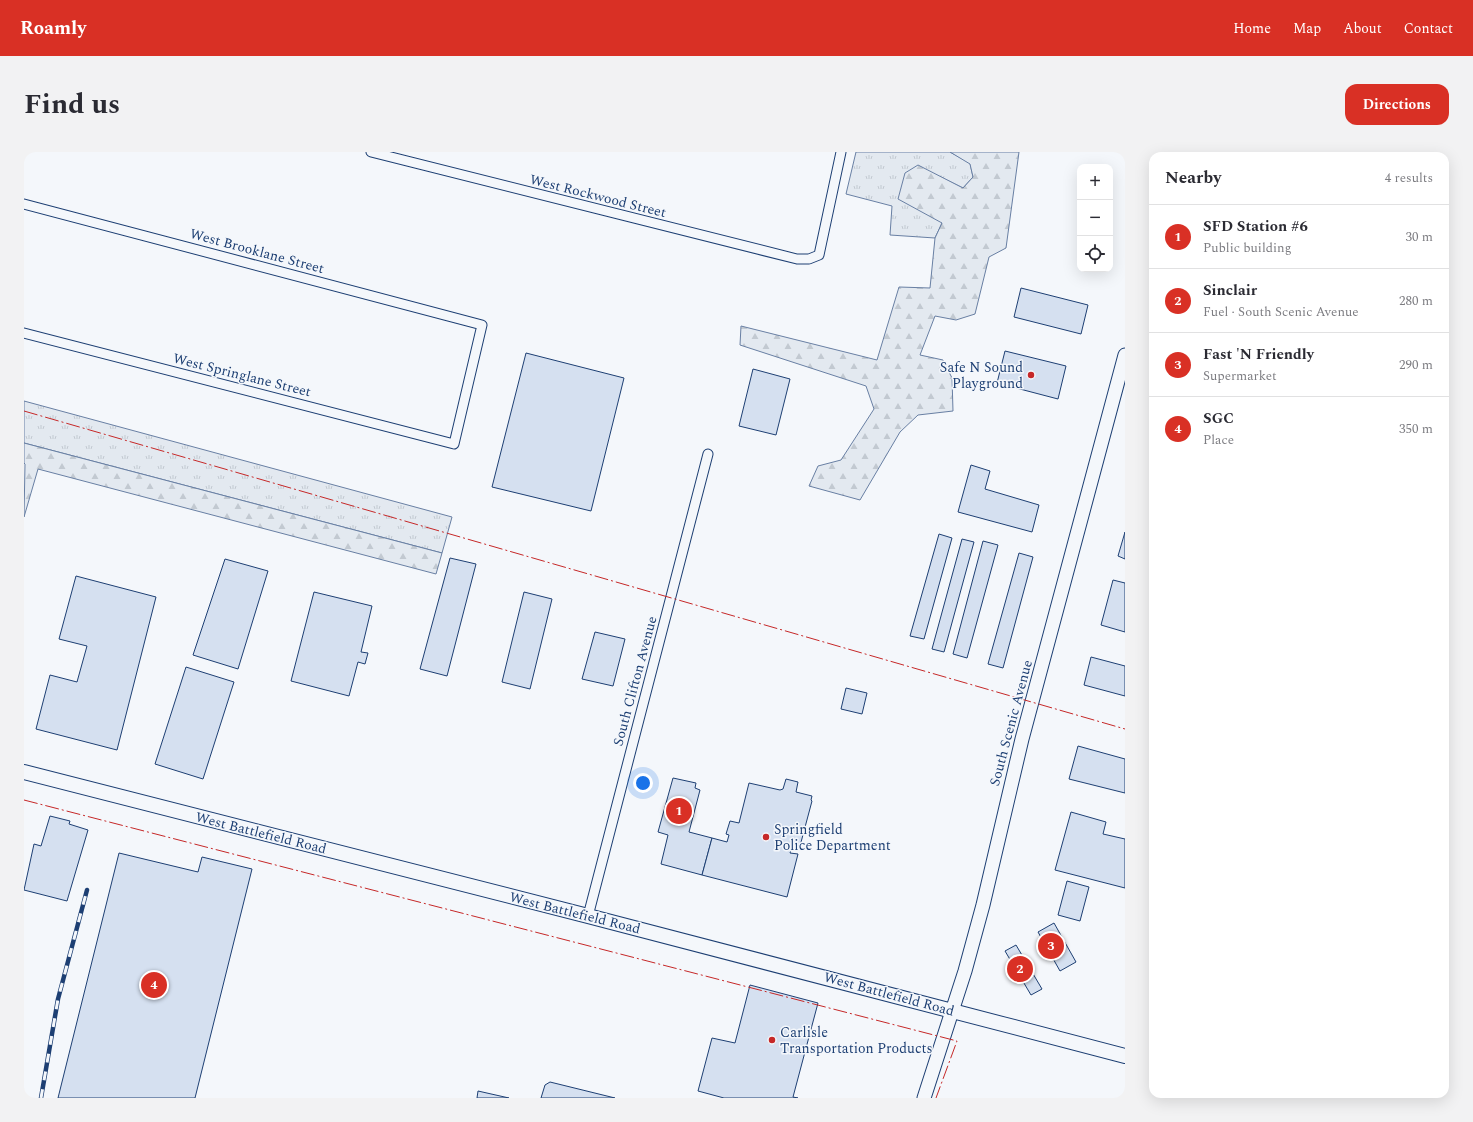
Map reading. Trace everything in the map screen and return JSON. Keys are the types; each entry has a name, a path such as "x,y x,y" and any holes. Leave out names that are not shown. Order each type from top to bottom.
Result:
{"main road":[{"name":"South Scenic Avenue","path":"924,1098 953,1010 983,905 1022,739 1125,355"},
{"name":"West Battlefield Road","path":"24,772 953,1010 1125,1056"}],"street":[{"name":"West Rockwood Street","path":"371,152 797,259 809,259 819,254 841,152"},
{"name":"West Brooklane Street","path":"24,204 482,325 454,444"},
{"name":"West Springlane Street","path":"24,333 454,444"},
{"name":"South Clifton Avenue","path":"588,916 708,454"}],"green space":[{"path":"856,152 950,152 970,163 973,177 963,188 918,166 942,223 935,238 890,235 892,206 846,194"},
{"path":"950,152 1019,152 1006,248 989,257 975,314 956,320 935,316 920,355 943,360 952,378 953,411 918,415 900,432 860,500 809,486 818,466 841,460 874,409 866,386 740,345 741,326 877,360 899,287 930,288 935,238 942,223 898,199 905,173 918,165 963,188 973,177 970,164"},
{"path":"24,401 452,517 442,553 24,443"},
{"path":"24,443 442,553 436,574 38,469 24,517"}],"building":[{"path":"1021,288 1088,305 1081,334 1014,317"},
{"name":"Safe N Sound Playground","path":"1005,351 1066,366 1058,399 997,383"},
{"path":"526,353 624,378 591,511 492,487"},
{"path":"753,369 790,379 776,435 739,426"},
{"path":"971,465 990,471 985,489 1039,505 1032,532 958,512"},
{"path":"1125,532 1125,559 1118,556"},
{"path":"939,534 952,538 924,639 910,636"},
{"path":"962,539 974,542 944,652 932,649"},
{"path":"983,541 998,545 967,658 953,654"},
{"path":"1019,553 1033,557 1003,668 988,664"},
{"path":"450,558 476,564 447,676 420,669"},
{"path":"225,559 268,571 238,669 193,655"},
{"path":"76,576 156,597 117,750 36,729 50,675 77,682 87,646 59,639"},
{"path":"1113,580 1125,583 1125,632 1101,625"},
{"path":"314,592 372,606 361,652 368,653 365,664 358,662 349,696 291,681"},
{"path":"524,592 552,599 530,689 502,682"},
{"path":"595,632 625,639 613,686 582,679"},
{"path":"1091,657 1125,666 1125,696 1084,685"},
{"path":"186,667 234,682 203,779 155,764"},
{"path":"846,688 867,693 862,714 841,709"},
{"path":"1078,746 1125,759 1125,793 1069,779"},
{"path":"673,778 696,783 695,788 700,790 689,832 712,838 702,875 661,864 668,835 658,832"},
{"name":"Springfield Police Department","path":"786,779 798,782 796,792 812,796 800,846 793,844 790,853 798,854 787,897 702,875 712,838 727,842 729,835 726,834 730,821 739,823 749,783 780,790 783,789"},
{"path":"1071,812 1106,822 1103,834 1125,839 1125,888 1055,870"},
{"path":"50,816 70,821 69,824 88,830 67,901 24,890 34,844 41,846"},
{"path":"119,853 198,872 202,857 252,869 195,1098 58,1098"},
{"path":"1067,881 1089,887 1080,921 1058,915"},
{"path":"1054,923 1076,962 1060,971 1038,932"},
{"path":"1016,945 1042,989 1031,995 1005,951"},
{"name":"Carlisle Transportation Products","path":"750,985 818,1003 793,1097 798,1098 724,1098 698,1091 712,1038 735,1043"},
{"path":"550,1082 615,1098 541,1098 545,1085"},
{"path":"478,1091 509,1098 477,1098"}],"railway":[{"path":"41,1098 58,999 87,890"}],"power":[{"path":"24,411 1125,729"},
{"path":"24,800 957,1041 936,1098"}],"place":[{"name":"Safe N Sound Playground","path":"1031,375"},
{"name":"SFD Station #6","path":"679,811"},
{"name":"Springfield Police Department","path":"766,837"},
{"name":"Fast 'N Friendly","path":"1051,946"},
{"name":"Sinclair","path":"1020,969"},
{"name":"SGC","path":"154,985"},
{"name":"Carlisle Transportation Products","path":"772,1040"}]}
